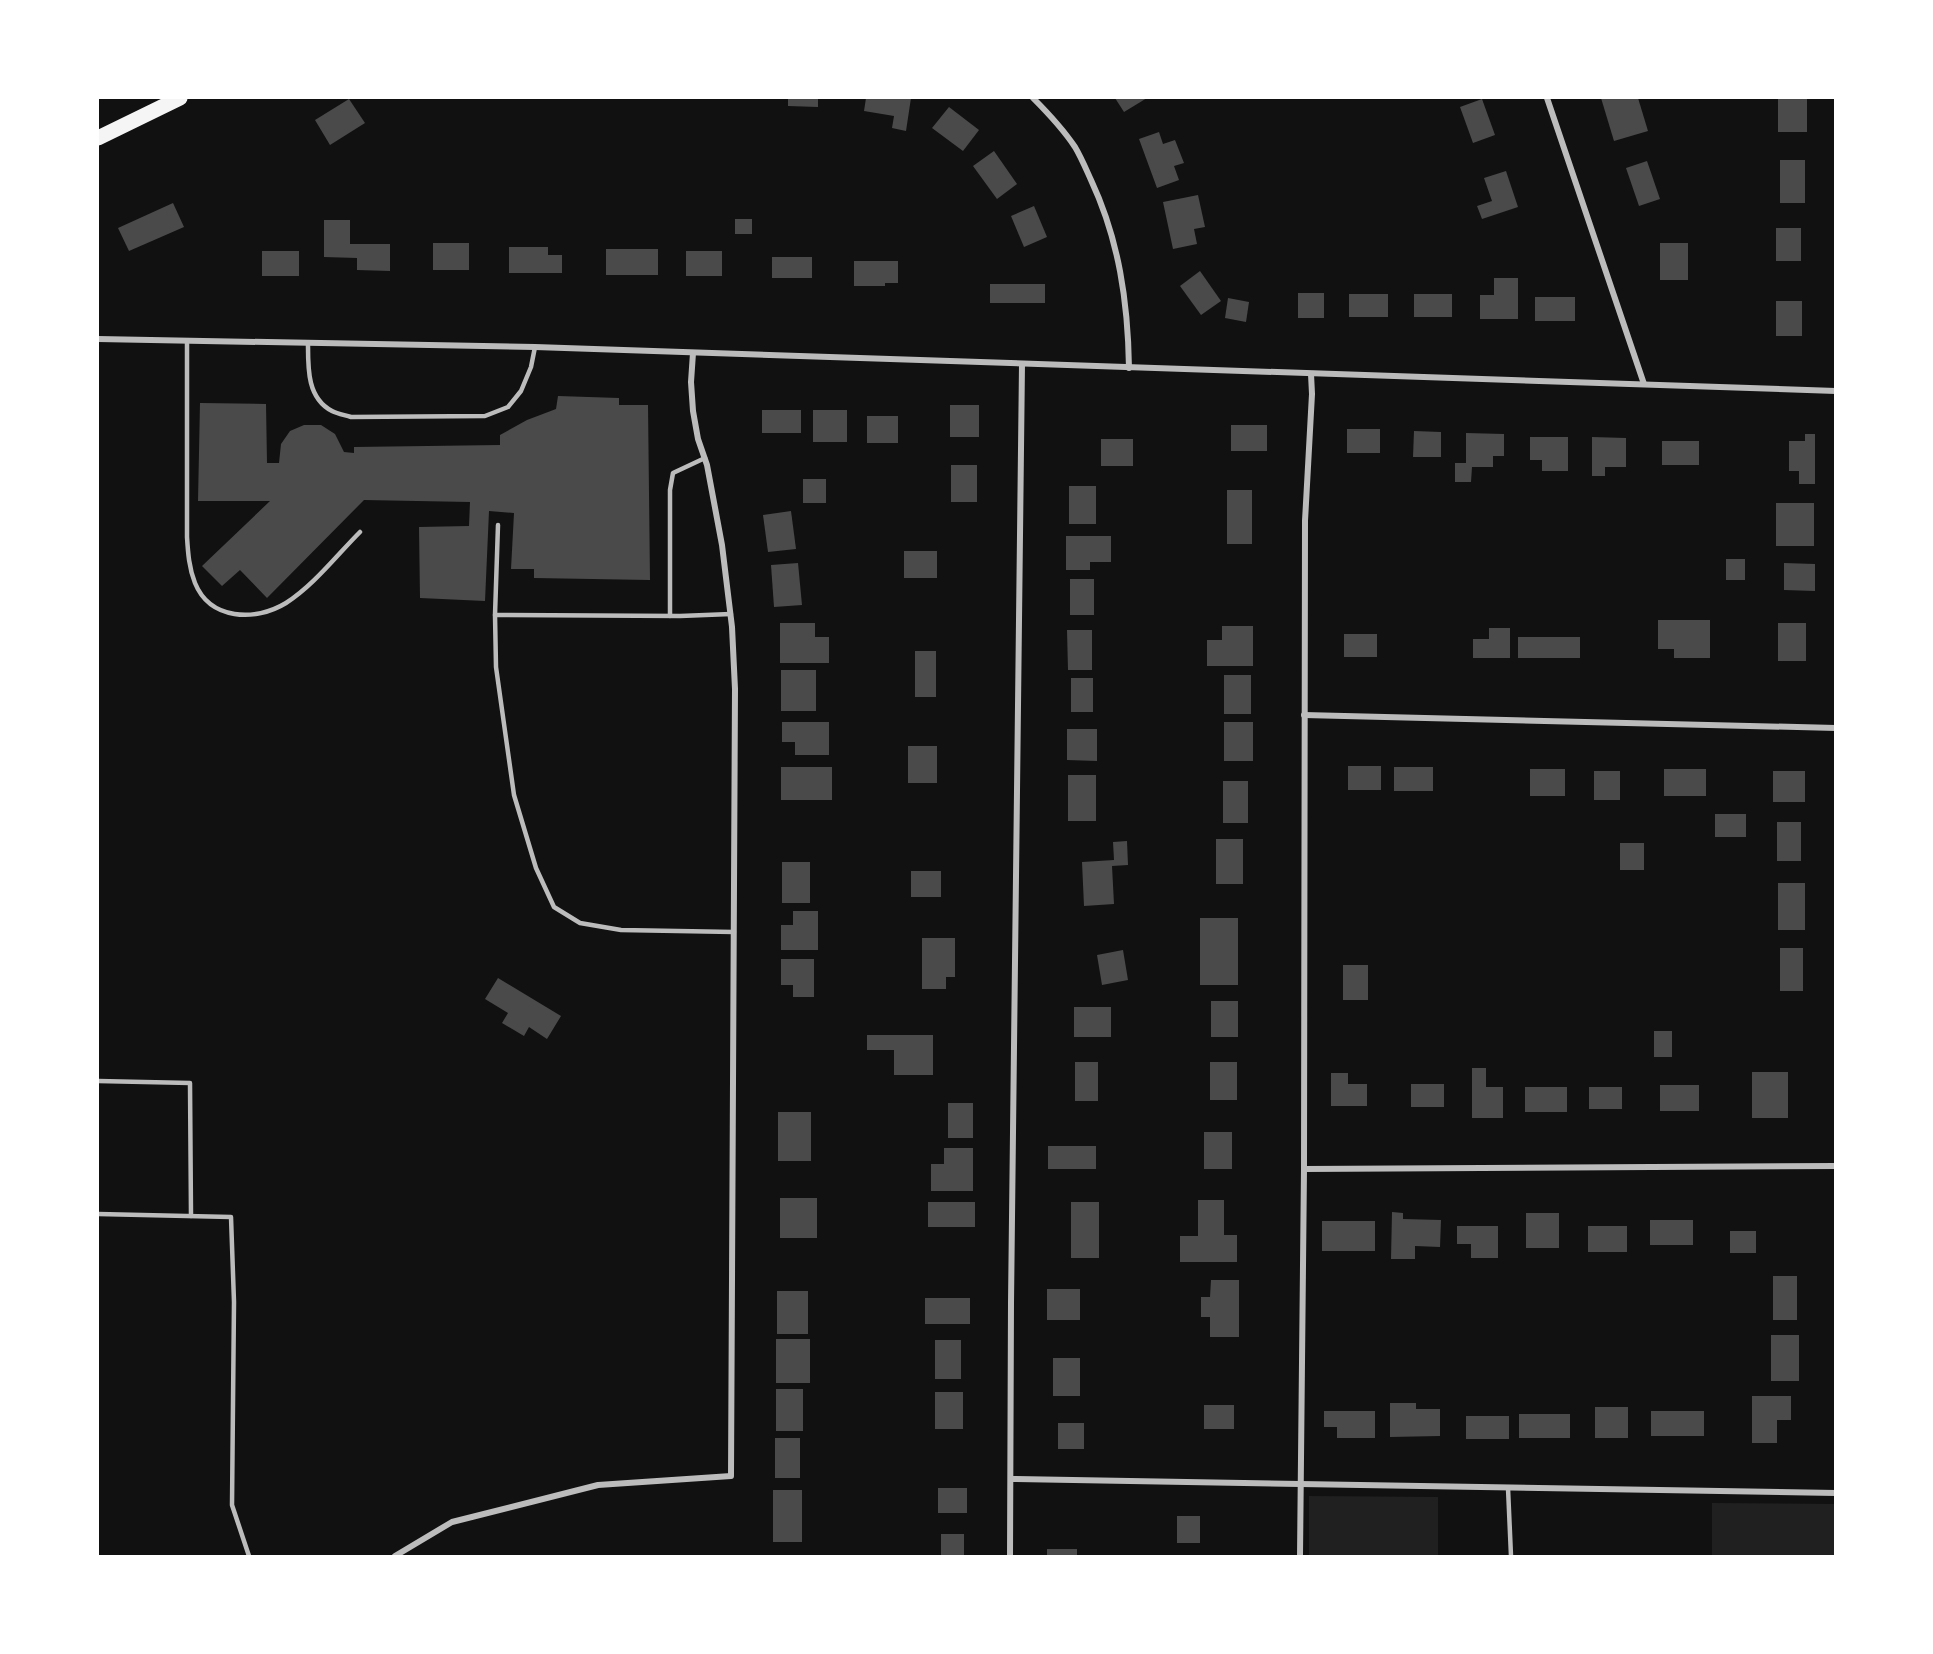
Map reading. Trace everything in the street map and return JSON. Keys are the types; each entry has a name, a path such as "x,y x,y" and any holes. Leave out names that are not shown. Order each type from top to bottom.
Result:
{"main road":[{"path":"98,138 159,104 180,98"}],"street":[{"path":"1034,98 1076,149 1101,201 1124,283 1129,325 1129,368"},
{"path":"1547,98 1644,384"},
{"path":"98,339 535,347 1836,392"},
{"path":"395,1557 452,1522 598,1485 731,1476 735,689 722,545 693,411 691,382 693,353"},
{"path":"1010,1557 1022,364"},
{"path":"1300,1557 1304,1169 1305,521 1312,394 1311,374"},
{"path":"1304,716 1836,728"},
{"path":"1304,1169 1836,1166"},
{"path":"1011,1479 1836,1493"}],"lane":[{"path":"187,341 187,537 190,569 196,586 207,601 221,612 243,616 262,613 284,603 305,588 360,532"},
{"path":"308,343 311,385 317,398 332,411 351,417 486,417 508,407 521,391 531,367 535,347"},
{"path":"669,616 669,490 674,473 705,458"},
{"path":"498,525 496,667 514,795 536,868 554,907 580,923 621,930 734,932"},
{"path":"495,615 730,614"},
{"path":"98,1081 190,1083 191,1216"},
{"path":"98,1215 231,1216 234,1302 232,1505 249,1557"},
{"path":"1508,1488 1511,1557"}],"shaded area":[{"path":"1309,1496 1438,1497 1438,1556 1309,1556"},
{"path":"1712,1503 1835,1504 1835,1556 1712,1556"}],"building":[{"path":"788,98 818,98 818,107 788,106"},
{"path":"866,98 911,98 906,131 892,128 894,116 864,111"},
{"path":"1115,98 1147,98 1124,112"},
{"path":"1601,98 1638,98 1648,131 1614,141"},
{"path":"1778,98 1807,98 1807,132 1778,132"},
{"path":"349,99 365,123 330,145 315,120"},
{"path":"1482,99 1495,135 1473,143 1460,107"},
{"path":"949,107 979,130 963,151 932,128"},
{"path":"1159,132 1163,144 1175,140 1184,163 1174,166 1179,180 1157,188 1139,139"},
{"path":"994,151 1017,184 997,199 973,166"},
{"path":"1780,160 1805,160 1805,203 1780,203"},
{"path":"1647,161 1660,199 1639,206 1626,168"},
{"path":"1506,171 1518,207 1482,219 1477,206 1492,201 1484,178"},
{"path":"1198,195 1205,227 1194,229 1197,244 1173,249 1163,202"},
{"path":"173,203 184,227 129,251 118,228"},
{"path":"1034,206 1047,237 1024,247 1011,216"},
{"path":"735,219 752,219 752,234 735,234"},
{"path":"324,220 350,220 350,244 390,244 390,271 357,270 357,258 324,257"},
{"path":"1776,228 1801,228 1801,261 1776,261"},
{"path":"433,243 469,243 469,270 433,270"},
{"path":"1660,243 1688,243 1688,280 1660,280"},
{"path":"509,247 548,247 548,255 562,255 562,273 509,273"},
{"path":"606,249 658,249 658,275 606,275"},
{"path":"262,251 299,251 299,276 262,276"},
{"path":"686,251 722,251 722,276 686,276"},
{"path":"772,257 812,257 812,278 772,278"},
{"path":"854,261 898,261 898,283 885,283 885,286 854,286"},
{"path":"1200,271 1221,301 1201,315 1180,286"},
{"path":"1494,278 1518,278 1518,319 1480,319 1480,295 1494,295"},
{"path":"990,284 1045,284 1045,303 990,303"},
{"path":"1298,293 1324,293 1324,318 1298,318"},
{"path":"1349,294 1388,294 1388,317 1349,317"},
{"path":"1414,294 1452,294 1452,317 1414,317"},
{"path":"1535,297 1575,297 1575,321 1535,321"},
{"path":"1228,298 1249,302 1246,322 1225,318"},
{"path":"1776,301 1802,301 1802,336 1776,336"},
{"path":"558,396 619,398 619,405 648,405 650,580 534,578 534,569 511,569 514,513 489,511 485,601 420,598 419,527 469,526 470,502 364,500 267,598 240,570 222,586 202,566 270,501 198,501 200,403 266,404 267,463 279,463 281,444 290,431 304,425 321,425 335,434 344,452 354,453 354,447 500,445 500,435 527,420 556,409"},
{"path":"950,405 979,405 979,437 950,437"},
{"path":"762,410 801,410 801,433 762,433"},
{"path":"813,410 847,410 847,442 813,442"},
{"path":"867,416 898,416 898,443 867,443"},
{"path":"1231,425 1267,425 1267,451 1231,451"},
{"path":"1347,429 1380,429 1380,453 1347,453"},
{"path":"1414,431 1441,432 1441,457 1413,457"},
{"path":"1466,433 1504,434 1504,456 1493,456 1493,467 1472,467 1471,482 1455,482 1455,463 1466,463"},
{"path":"1805,434 1815,434 1815,484 1799,484 1799,471 1789,471 1789,441 1805,441"},
{"path":"1530,437 1568,437 1568,471 1542,471 1542,460 1530,460"},
{"path":"1592,437 1626,438 1626,467 1605,467 1605,476 1592,476"},
{"path":"1101,439 1133,439 1133,466 1101,466"},
{"path":"1662,441 1699,441 1699,465 1662,465"},
{"path":"951,465 977,465 977,502 951,502"},
{"path":"803,479 826,479 826,503 803,503"},
{"path":"1069,486 1096,486 1096,524 1069,524"},
{"path":"1227,490 1252,490 1252,544 1227,544"},
{"path":"1776,503 1814,503 1814,546 1776,546"},
{"path":"791,511 796,549 768,552 763,515"},
{"path":"1066,536 1111,536 1111,562 1090,562 1090,570 1066,570"},
{"path":"904,551 937,551 937,578 904,578"},
{"path":"1726,559 1745,559 1745,580 1726,580"},
{"path":"798,563 802,605 774,607 771,565"},
{"path":"1784,563 1815,564 1815,591 1784,590"},
{"path":"1070,579 1094,579 1094,615 1070,615"},
{"path":"1658,620 1710,620 1710,658 1674,658 1674,649 1658,649"},
{"path":"780,623 815,623 815,637 829,637 829,663 780,663"},
{"path":"1778,623 1806,623 1806,661 1778,661"},
{"path":"1222,626 1253,626 1253,666 1207,666 1207,640 1222,640"},
{"path":"1489,628 1510,628 1510,658 1473,658 1473,639 1489,639"},
{"path":"1067,630 1092,630 1092,670 1068,670"},
{"path":"1344,634 1377,634 1377,657 1344,657"},
{"path":"1518,637 1580,637 1580,658 1518,658"},
{"path":"915,651 936,651 936,697 915,697"},
{"path":"781,670 816,670 816,711 781,711"},
{"path":"1224,675 1251,675 1251,714 1224,714"},
{"path":"1071,678 1093,678 1093,712 1071,712"},
{"path":"782,722 829,722 829,755 795,755 795,742 782,742"},
{"path":"1224,722 1253,722 1253,761 1224,761"},
{"path":"1067,729 1097,729 1097,761 1067,760"},
{"path":"908,746 937,746 937,783 908,783"},
{"path":"1348,766 1381,766 1381,790 1348,790"},
{"path":"781,767 832,767 832,800 781,800"},
{"path":"1394,767 1433,767 1433,791 1394,791"},
{"path":"1530,769 1565,769 1565,796 1530,796"},
{"path":"1664,769 1706,769 1706,796 1664,796"},
{"path":"1594,771 1620,771 1620,800 1594,800"},
{"path":"1773,771 1805,771 1805,802 1773,802"},
{"path":"1068,775 1096,775 1096,821 1068,821"},
{"path":"1223,781 1248,781 1248,823 1223,823"},
{"path":"1715,814 1746,814 1746,837 1715,837"},
{"path":"1777,822 1801,822 1801,861 1777,861"},
{"path":"1216,839 1243,839 1243,884 1216,884"},
{"path":"1127,841 1128,865 1112,866 1114,904 1084,906 1082,862 1114,860 1113,842"},
{"path":"1620,843 1644,843 1644,870 1620,870"},
{"path":"782,862 810,862 810,903 782,903"},
{"path":"911,871 941,871 941,897 911,897"},
{"path":"1778,883 1805,883 1805,930 1778,930"},
{"path":"793,911 818,911 818,950 781,950 781,925 793,925"},
{"path":"1200,918 1238,918 1238,985 1200,985"},
{"path":"922,938 955,938 955,977 946,977 946,989 922,989"},
{"path":"1780,948 1803,948 1803,991 1780,991"},
{"path":"1123,950 1128,980 1102,985 1097,955"},
{"path":"781,959 814,959 814,997 793,997 793,985 781,985"},
{"path":"1343,965 1368,965 1368,1000 1343,1000"},
{"path":"498,978 561,1016 547,1039 529,1027 524,1036 502,1023 508,1013 485,999"},
{"path":"1211,1001 1238,1001 1238,1037 1211,1037"},
{"path":"1074,1007 1111,1007 1111,1037 1074,1037"},
{"path":"1654,1031 1672,1031 1672,1057 1654,1057"},
{"path":"867,1035 933,1035 933,1075 894,1075 894,1050 867,1050"},
{"path":"1075,1062 1098,1062 1098,1101 1075,1101"},
{"path":"1210,1062 1237,1062 1237,1100 1210,1100"},
{"path":"1472,1068 1486,1068 1486,1087 1503,1087 1503,1118 1472,1118"},
{"path":"1752,1072 1788,1072 1788,1118 1752,1118"},
{"path":"1331,1073 1348,1073 1348,1084 1367,1084 1367,1106 1331,1106"},
{"path":"1411,1084 1444,1084 1444,1107 1411,1107"},
{"path":"1660,1085 1699,1085 1699,1111 1660,1111"},
{"path":"1525,1087 1567,1087 1567,1112 1525,1112"},
{"path":"1589,1087 1622,1087 1622,1109 1589,1109"},
{"path":"948,1103 973,1103 973,1138 948,1138"},
{"path":"778,1112 811,1112 811,1161 778,1161"},
{"path":"1204,1132 1232,1132 1232,1169 1204,1169"},
{"path":"1048,1146 1096,1146 1096,1169 1048,1169"},
{"path":"944,1148 973,1148 973,1191 931,1191 931,1164 944,1164"},
{"path":"780,1198 817,1198 817,1238 780,1238"},
{"path":"1198,1200 1224,1200 1224,1235 1237,1235 1237,1262 1180,1262 1180,1236 1198,1236"},
{"path":"928,1202 975,1202 975,1227 928,1227"},
{"path":"1071,1202 1099,1202 1099,1258 1071,1258"},
{"path":"1392,1212 1403,1213 1403,1219 1441,1220 1440,1247 1415,1246 1415,1259 1391,1259"},
{"path":"1526,1213 1559,1213 1559,1248 1526,1248"},
{"path":"1650,1220 1693,1220 1693,1245 1650,1245"},
{"path":"1322,1221 1375,1221 1375,1251 1322,1251"},
{"path":"1457,1226 1498,1226 1498,1258 1471,1258 1471,1244 1457,1244"},
{"path":"1588,1226 1627,1226 1627,1252 1588,1252"},
{"path":"1730,1231 1756,1231 1756,1253 1730,1253"},
{"path":"1773,1276 1797,1276 1797,1320 1773,1320"},
{"path":"1211,1280 1239,1280 1239,1337 1210,1337 1210,1317 1201,1317 1201,1297 1210,1297"},
{"path":"1047,1289 1080,1289 1080,1320 1047,1320"},
{"path":"777,1291 808,1291 808,1334 777,1334"},
{"path":"925,1298 970,1298 970,1324 925,1324"},
{"path":"1771,1335 1799,1335 1799,1381 1771,1381"},
{"path":"776,1339 810,1339 810,1383 776,1383"},
{"path":"935,1340 961,1340 961,1379 935,1379"},
{"path":"1053,1358 1080,1358 1080,1396 1053,1396"},
{"path":"776,1389 803,1389 803,1431 776,1431"},
{"path":"935,1392 963,1392 963,1429 935,1429"},
{"path":"1752,1396 1791,1396 1791,1420 1777,1420 1777,1443 1752,1443"},
{"path":"1390,1403 1416,1403 1416,1409 1440,1409 1440,1436 1390,1437"},
{"path":"1204,1405 1234,1405 1234,1429 1204,1429"},
{"path":"1595,1407 1628,1407 1628,1438 1595,1438"},
{"path":"1324,1411 1375,1411 1375,1438 1337,1438 1337,1427 1324,1427"},
{"path":"1651,1411 1704,1411 1704,1436 1651,1436"},
{"path":"1519,1414 1570,1414 1570,1438 1519,1438"},
{"path":"1466,1416 1509,1416 1509,1439 1466,1439"},
{"path":"1058,1423 1084,1423 1084,1449 1058,1449"},
{"path":"775,1438 800,1438 800,1478 775,1478"},
{"path":"938,1488 967,1488 967,1513 938,1513"},
{"path":"773,1490 802,1490 802,1542 773,1542"},
{"path":"1177,1516 1200,1516 1200,1543 1177,1543"},
{"path":"941,1534 964,1534 964,1556 941,1556"},
{"path":"1047,1549 1077,1549 1077,1556 1047,1556"}]}
